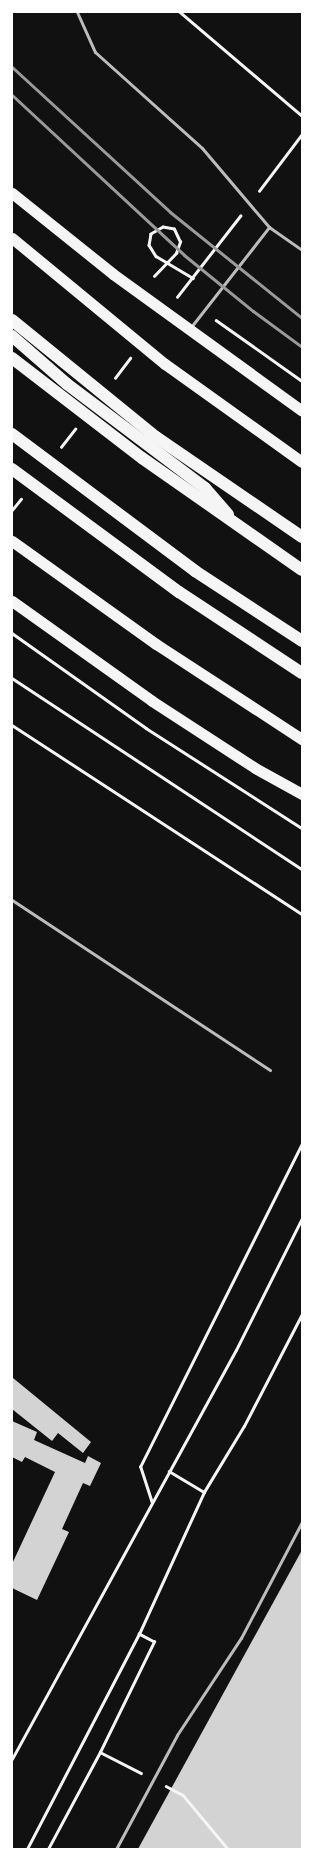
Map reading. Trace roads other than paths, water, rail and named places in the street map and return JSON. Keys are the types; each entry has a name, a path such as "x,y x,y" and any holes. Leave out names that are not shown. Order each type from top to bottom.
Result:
{"highway":[{"path":"12,193 113,274 189,331 302,411"},
{"path":"12,238 165,364 302,462"},
{"path":"12,320 156,437 302,537"},
{"path":"12,336 67,384 205,488 245,532"},
{"path":"12,358 142,458 245,532 302,570"},
{"path":"12,434 86,492 195,571 302,641"},
{"path":"12,469 179,592 302,673"},
{"path":"12,541 156,644 302,739"},
{"path":"12,601 152,701 255,768 302,794"}],"lane":[{"path":"77,12 95,52 202,148 269,227 302,250"},
{"path":"189,331 203,310 269,227"},
{"path":"12,900 270,1070"},
{"path":"116,1849 177,1735 241,1638 302,1522"}],"railway":[{"path":"12,67 170,212 302,318"},
{"path":"12,95 184,255 253,311 302,347"}]}
